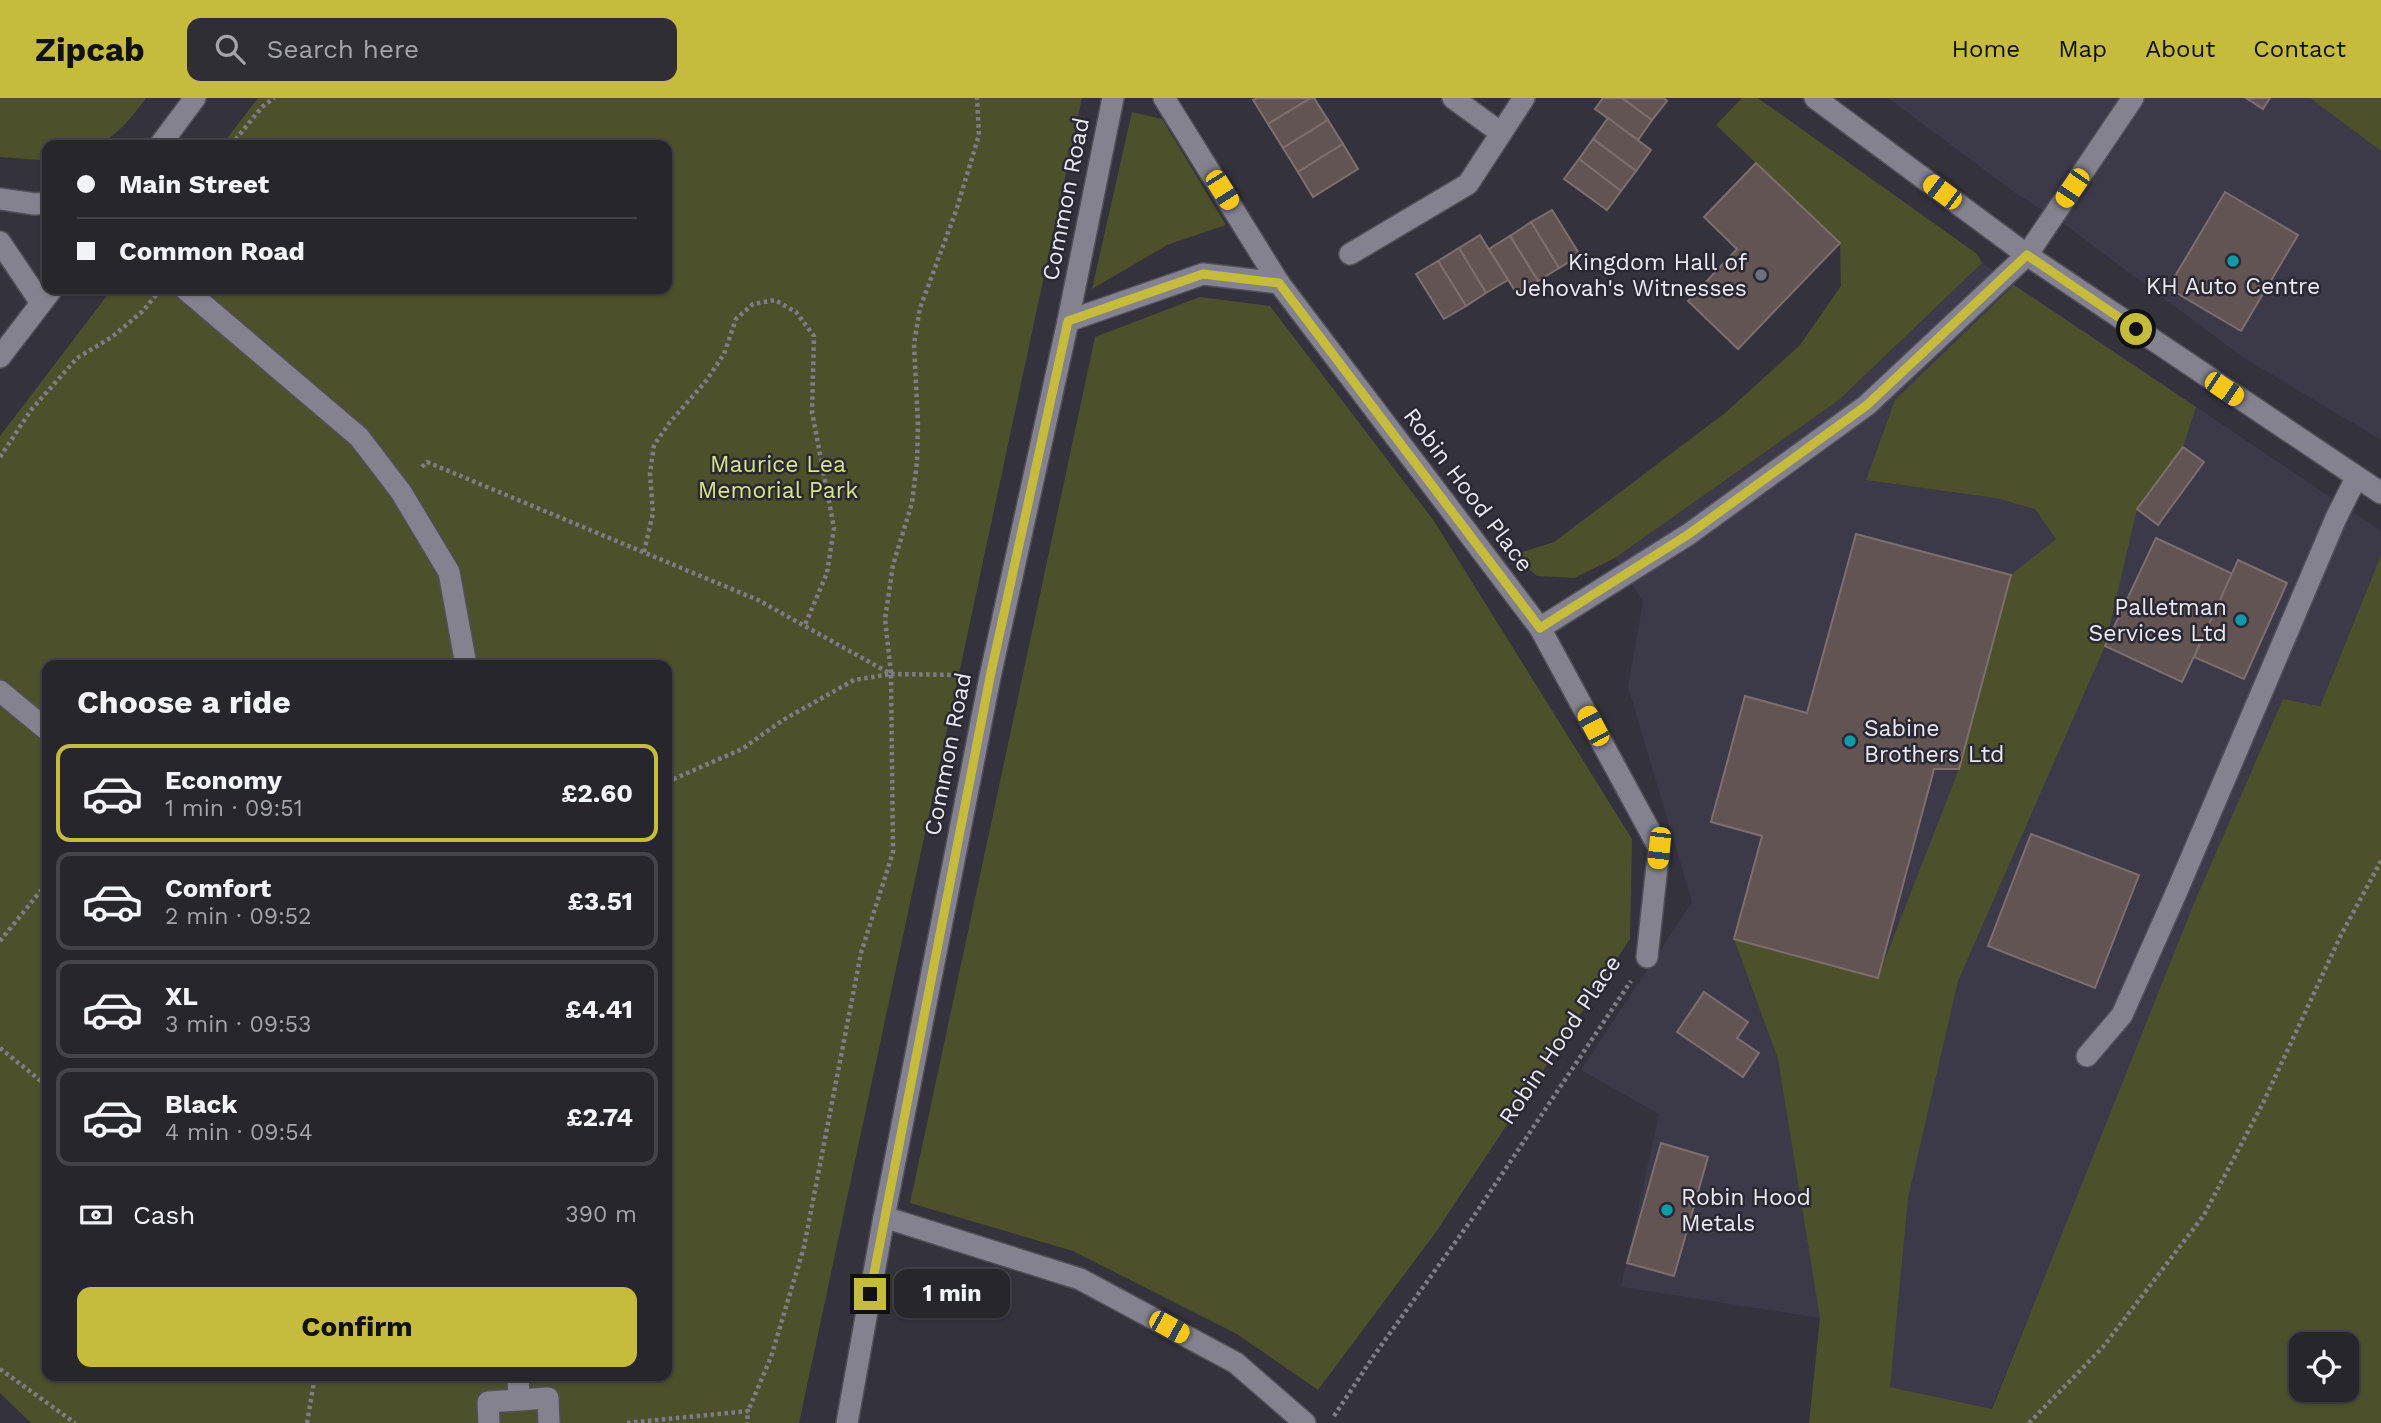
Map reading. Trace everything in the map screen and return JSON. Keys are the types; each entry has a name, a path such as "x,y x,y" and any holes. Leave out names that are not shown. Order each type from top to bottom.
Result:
{"street":[{"path":"164,140 195,98"},
{"name":"Common Road","path":"847,1423 884,1217 990,677 1068,321 1113,98"},
{"name":"Robin Hood Place","path":"1164,98 1279,283 1540,628 1659,848 1647,957"},
{"path":"1453,98 1501,133"},
{"path":"1350,254 1468,184 1524,98"},
{"path":"1815,98 2027,255 2381,493"},
{"path":"1540,628 1689,534 1867,405 2027,255 2133,98"},
{"path":"0,198 42,203"},
{"path":"0,242 42,291"},
{"path":"1068,321 1203,274 1279,283"},
{"path":"191,294 359,437 401,492 449,572 465,660"},
{"path":"0,357 46,296"},
{"path":"2087,1056 2122,1015 2336,518 2356,478"},
{"path":"0,691 42,726"},
{"path":"884,1217 1080,1279 1236,1363 1305,1423"},
{"path":"518,1381 519,1400"},
{"path":"489,1423 488,1402 548,1398 550,1423"}],"path":[{"path":"234,140 262,107 275,98"},
{"path":"747,1423 748,1411 771,1357 804,1247 861,953 893,852 891,674 885,619 893,565 912,503 917,462 914,344 920,308 956,211 979,135 978,98"},
{"path":"0,457 31,410 77,358 112,337 157,294"},
{"path":"645,552 653,513 650,473 654,445 706,381 724,354 736,318 753,304 775,300 796,312 814,336 812,412 834,528 827,573 804,627"},
{"path":"401,492 427,462 758,600 891,674"},
{"path":"672,780 742,749 783,720 854,680 891,674 990,677"},
{"path":"2029,1423 2103,1347 2204,1215 2264,1101 2341,935 2381,861"},
{"path":"0,941 42,889"},
{"name":"Robin Hood Place","path":"1329,1423 1472,1219 1647,957"},
{"path":"0,1048 42,1082"},
{"path":"0,1369 75,1423"},
{"path":"307,1423 314,1381"},
{"path":"627,1423 748,1411"}],"shaded area":[{"path":"1888,98 2310,98 2381,151 2381,440 2244,358"},
{"path":"1982,263 2381,531 2381,555 2320,706 2283,699 1991,1409 1890,1387 1862,1374 1820,1318 1621,1287 1659,1114 1581,1070 1692,902 1628,687 1643,602 1615,558 1839,400"}],"green space":[{"path":"0,98 146,98 123,126 106,140 42,140 42,160 0,157"},
{"name":"Maurice Lea Memorial Park","path":"258,98 1082,98 799,1423 31,1423 0,1393 0,436 108,294 672,294 672,140 226,140"},
{"path":"1742,98 1758,98 1977,254 1982,263 1839,400 1615,558 1574,578 1537,576 1513,555 1554,542 1725,413 1800,345 1841,286 1840,243 1716,125"},
{"path":"2310,98 2381,98 2381,151"},
{"path":"1132,112 1162,119 1226,225 1167,245 1092,289"},
{"path":"2014,285 2196,407 2183,447 2137,509 2105,646 1958,981 1908,1198 1890,1387 1992,1409 2195,901 2283,699 2320,706 2381,555 2381,1423 1809,1423 1820,1318 1778,1059 1734,939 1878,977 1959,769 2011,575 2056,539 2035,509 1996,498 1866,480 1895,400"},
{"path":"1200,297 1270,306 1434,521 1632,839 1630,939 1436,1232 1318,1390 1237,1334 1073,1251 910,1203 1095,337"}],"building":[{"path":"1311,98 1268,124 1253,100"},
{"path":"1314,98 1328,120 1283,148 1268,124"},
{"path":"1603,98 1622,98 1652,120 1638,140 1595,109"},
{"path":"1622,98 1664,98 1667,101 1652,120"},
{"path":"2246,98 2270,98 2263,109"},
{"path":"1608,118 1651,150 1636,171 1593,139"},
{"path":"1328,120 1343,144 1298,172 1283,148"},
{"path":"1593,139 1636,171 1621,191 1579,159"},
{"path":"1343,144 1358,169 1313,197 1298,172"},
{"path":"1579,159 1621,191 1607,210 1564,179"},
{"name":"Kingdom Hall of Jehovah's Witnesses","path":"1756,163 1840,243 1738,349 1688,301 1737,249 1704,217"},
{"name":"KH Auto Centre","path":"2225,192 2298,235 2241,331 2168,288"},
{"path":"1552,210 1580,255 1559,268 1531,222"},
{"path":"1531,222 1559,268 1538,281 1510,236"},
{"path":"1480,235 1508,280 1486,293 1459,248"},
{"path":"1510,236 1538,281 1517,294 1489,249"},
{"path":"1459,248 1486,293 1466,306 1438,261"},
{"path":"1438,261 1466,306 1444,319 1416,274"},
{"path":"2183,447 2204,462 2158,525 2137,509"},
{"name":"Sabine Brothers Ltd","path":"1856,534 2011,575 1959,769 1934,769 1878,978 1734,939 1762,836 1711,822 1745,696 1807,713"},
{"path":"2156,538 2233,574 2182,682 2105,646"},
{"name":"Palletman Services Ltd","path":"2238,560 2287,583 2244,679 2194,657"},
{"path":"2031,834 2139,875 2095,988 1988,946"},
{"path":"1704,992 1748,1022 1737,1038 1759,1053 1743,1077 1677,1032"},
{"name":"Robin Hood Metals","path":"1661,1143 1708,1157 1674,1276 1627,1263"}],"place":[{"name":"KH Auto Centre","path":"2233,261"},
{"name":"Kingdom Hall of Jehovah's Witnesses","path":"1761,275"},
{"name":"Palletman Services Ltd","path":"2241,620"},
{"name":"Sabine Brothers Ltd","path":"1850,741"},
{"name":"Robin Hood Metals","path":"1667,1210"}],"route":[{"path":"870,1294 990,677 1068,321 1203,274 1279,283 1540,628 1689,534 1867,405 2027,255 2136,329"}]}
